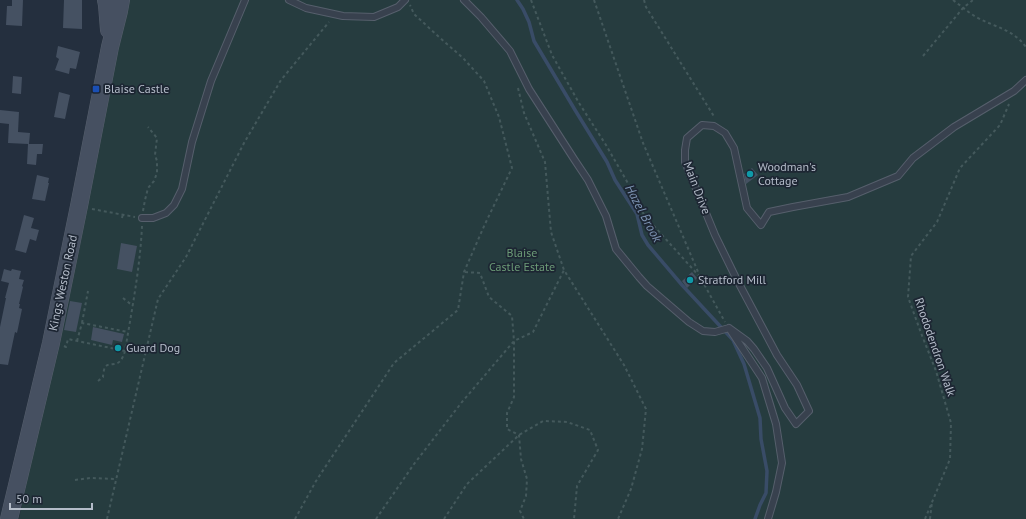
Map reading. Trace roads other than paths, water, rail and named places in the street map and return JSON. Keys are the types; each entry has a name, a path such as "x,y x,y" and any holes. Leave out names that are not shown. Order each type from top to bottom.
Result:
{"main road":[{"path":"106,0 110,46"},
{"path":"110,46 121,0"},
{"name":"Kings Weston Road","path":"9,519 51,343 110,46"}],"lane":[{"path":"142,218 153,218 166,213 174,205 182,189 192,142 211,81 245,0"},
{"path":"288,0 306,8 343,16 374,18 398,7 406,0"},
{"path":"464,0 481,17 510,51 530,89 588,180 606,216 616,249 647,286 689,322 703,331 714,332 729,328 762,378 776,424 782,463 776,492 768,519"},
{"name":"Main Drive","path":"729,328 747,341 768,368 785,408 796,424 810,411 797,385 777,356 736,278 715,235 685,162 687,138 702,125 714,126 725,133 734,148 747,208 761,225 769,212 848,197 898,176 913,158 954,127 1014,91 1026,80"}],"waterway":[{"name":"Hazel Brook","path":"517,0 529,22 534,41 607,162 615,180 637,214 642,235 648,245 682,285 733,340 744,364 760,418 761,439 767,471 766,493 755,519"}],"place":[{"name":"Blaise Castle","path":"96,89"},
{"name":"Woodman's Cottage","path":"750,174"},
{"name":"Stratford Mill","path":"690,280"},
{"name":"Guard Dog","path":"118,348"}],"park label":[{"name":"Blaise Castle Estate","path":"522,260"}]}
